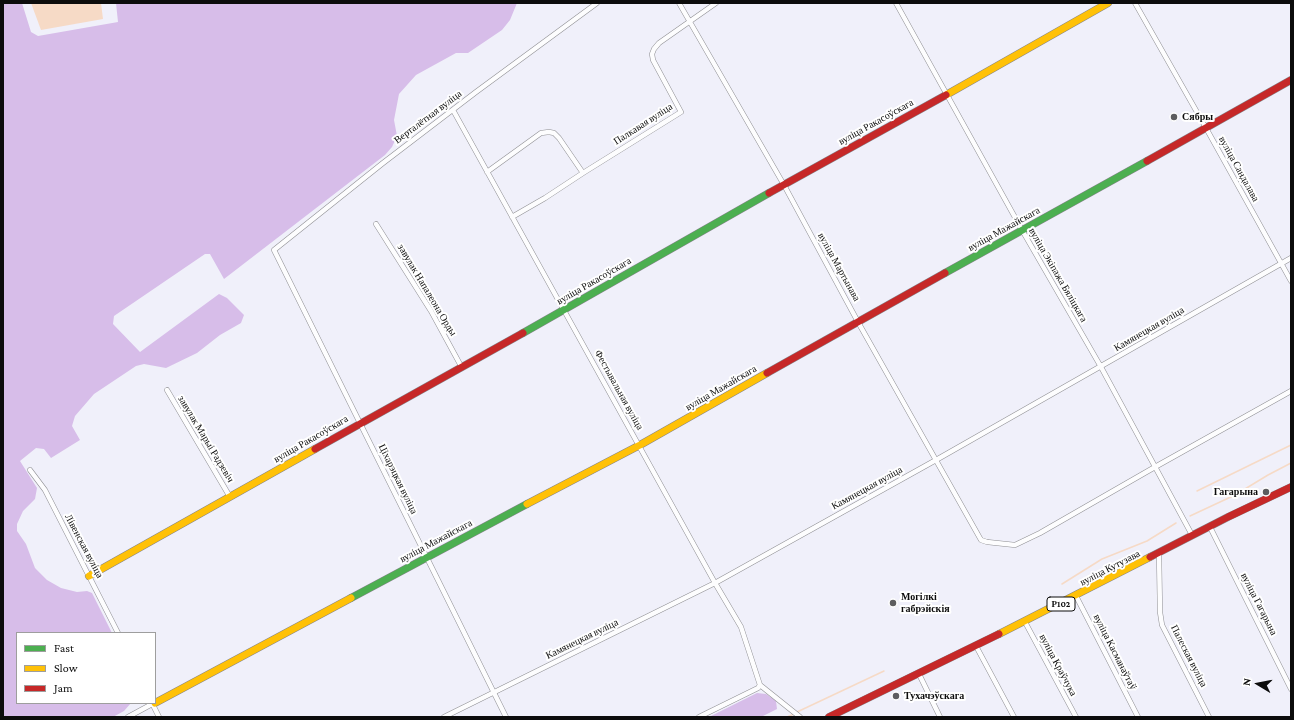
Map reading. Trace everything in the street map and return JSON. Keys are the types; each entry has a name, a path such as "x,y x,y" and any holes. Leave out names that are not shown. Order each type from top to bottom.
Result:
{"street":[{"name":"Верталётная вуліца","path":"274,250 383,163 597,3"},
{"name":"вуліца Мартынава","path":"679,3 784,185 858,322 981,540 1015,545 1040,533 1155,467"},
{"name":"Палкавая вуліца","path":"512,217 545,198 681,112 652,54 659,43 716,3"},
{"name":"вуліца Экіпажа Бяліцкага","path":"896,3 946,95 1100,367 1192,536"},
{"name":"вуліца Ракасоўскага","path":"89,576 461,366 564,310 717,221 946,95 1108,3"},
{"name":"вуліца Сандалава","path":"1135,3 1291,281"},
{"name":"вуліца Мажайскага","path":"156,702 426,557 640,445 1291,80"},
{"name":"Фестывальная вуліца","path":"453,110 741,628 759,686"},
{"path":"487,172 541,133 549,132 554,133 559,138 583,173"},
{"name":"завулак Напалеона Орды","path":"376,224 431,310 461,366"},
{"name":"Ціхарэцкая вуліца","path":"274,250 506,717"},
{"name":"Камянецкая вуліца","path":"444,717 715,583 936,460 1291,258"},
{"name":"завулак Марыі Радзевіч","path":"167,390 230,497"},
{"path":"1155,467 1291,391"},
{"name":"Лівенская вуліца","path":"30,470 45,490 117,632"},
{"name":"вуліца Кутузава","path":"829,717 1025,622 1291,487"},
{"name":"вуліца Гагарына","path":"1210,527 1291,689"},
{"name":"Палеская вуліца","path":"1159,554 1160,612 1162,625 1209,717"},
{"name":"вуліца Касманаўтаў","path":"1076,596 1138,717"},
{"name":"вуліца Краўчука","path":"1025,622 1076,717"},
{"path":"976,646 1014,717"},
{"path":"920,674 940,717"},
{"path":"699,717 759,686 797,714"},
{"name":"вуліца Мажайскага","path":"128,717 152,704"},
{"path":"154,704 159,717"}],"shaded area":[{"path":"3,3 22,3 31,32 38,36 118,22 116,3 517,3 510,20 502,30 468,53 456,53 416,75 399,94 394,120 397,136 392,147 385,155 224,279 210,254 205,254 114,316 113,324 140,352 219,294 227,298 244,315 241,323 220,335 197,353 166,368 144,364 136,366 94,394 75,416 72,426 80,440 51,458 44,449 36,448 20,461 37,488 35,499 23,511 17,524 17,531 26,544 35,568 47,580 61,588 77,592 87,591 92,593 112,632 16,632 16,704 130,704 124,711 113,717 3,717"},
{"path":"31,3 101,3 103,19 41,30"},
{"path":"757,693 766,694 776,701 777,709 761,717 709,717"}],"waterway":[{"path":"1197,491 1291,445"},
{"path":"1190,516 1235,495 1291,463"},
{"path":"1062,584 1102,559 1147,541 1176,523"},
{"path":"797,712 884,671"},
{"path":"787,717 794,714"}],"traffic: fast":[{"path":"945,273 1147,161"},
{"path":"523,333 769,193"},
{"path":"351,598 527,504"}],"traffic: slow":[{"path":"946,95 1108,3"},
{"path":"527,504 640,445 767,373"},
{"path":"89,576 315,449"},
{"path":"999,634 1150,557"},
{"path":"156,702 351,598"}],"traffic: jam":[{"path":"1147,161 1291,80"},
{"path":"769,193 946,95"},
{"path":"767,373 945,273"},
{"path":"315,449 523,333"},
{"path":"1150,557 1291,487"},
{"path":"829,717 999,634"}],"place":[{"name":"Сябры","path":"1174,117"},
{"name":"Гагарына","path":"1266,492"},
{"name":"Могілкі габрэйскія","path":"893,603"},
{"name":"Тухачэўскага","path":"896,696"}]}
